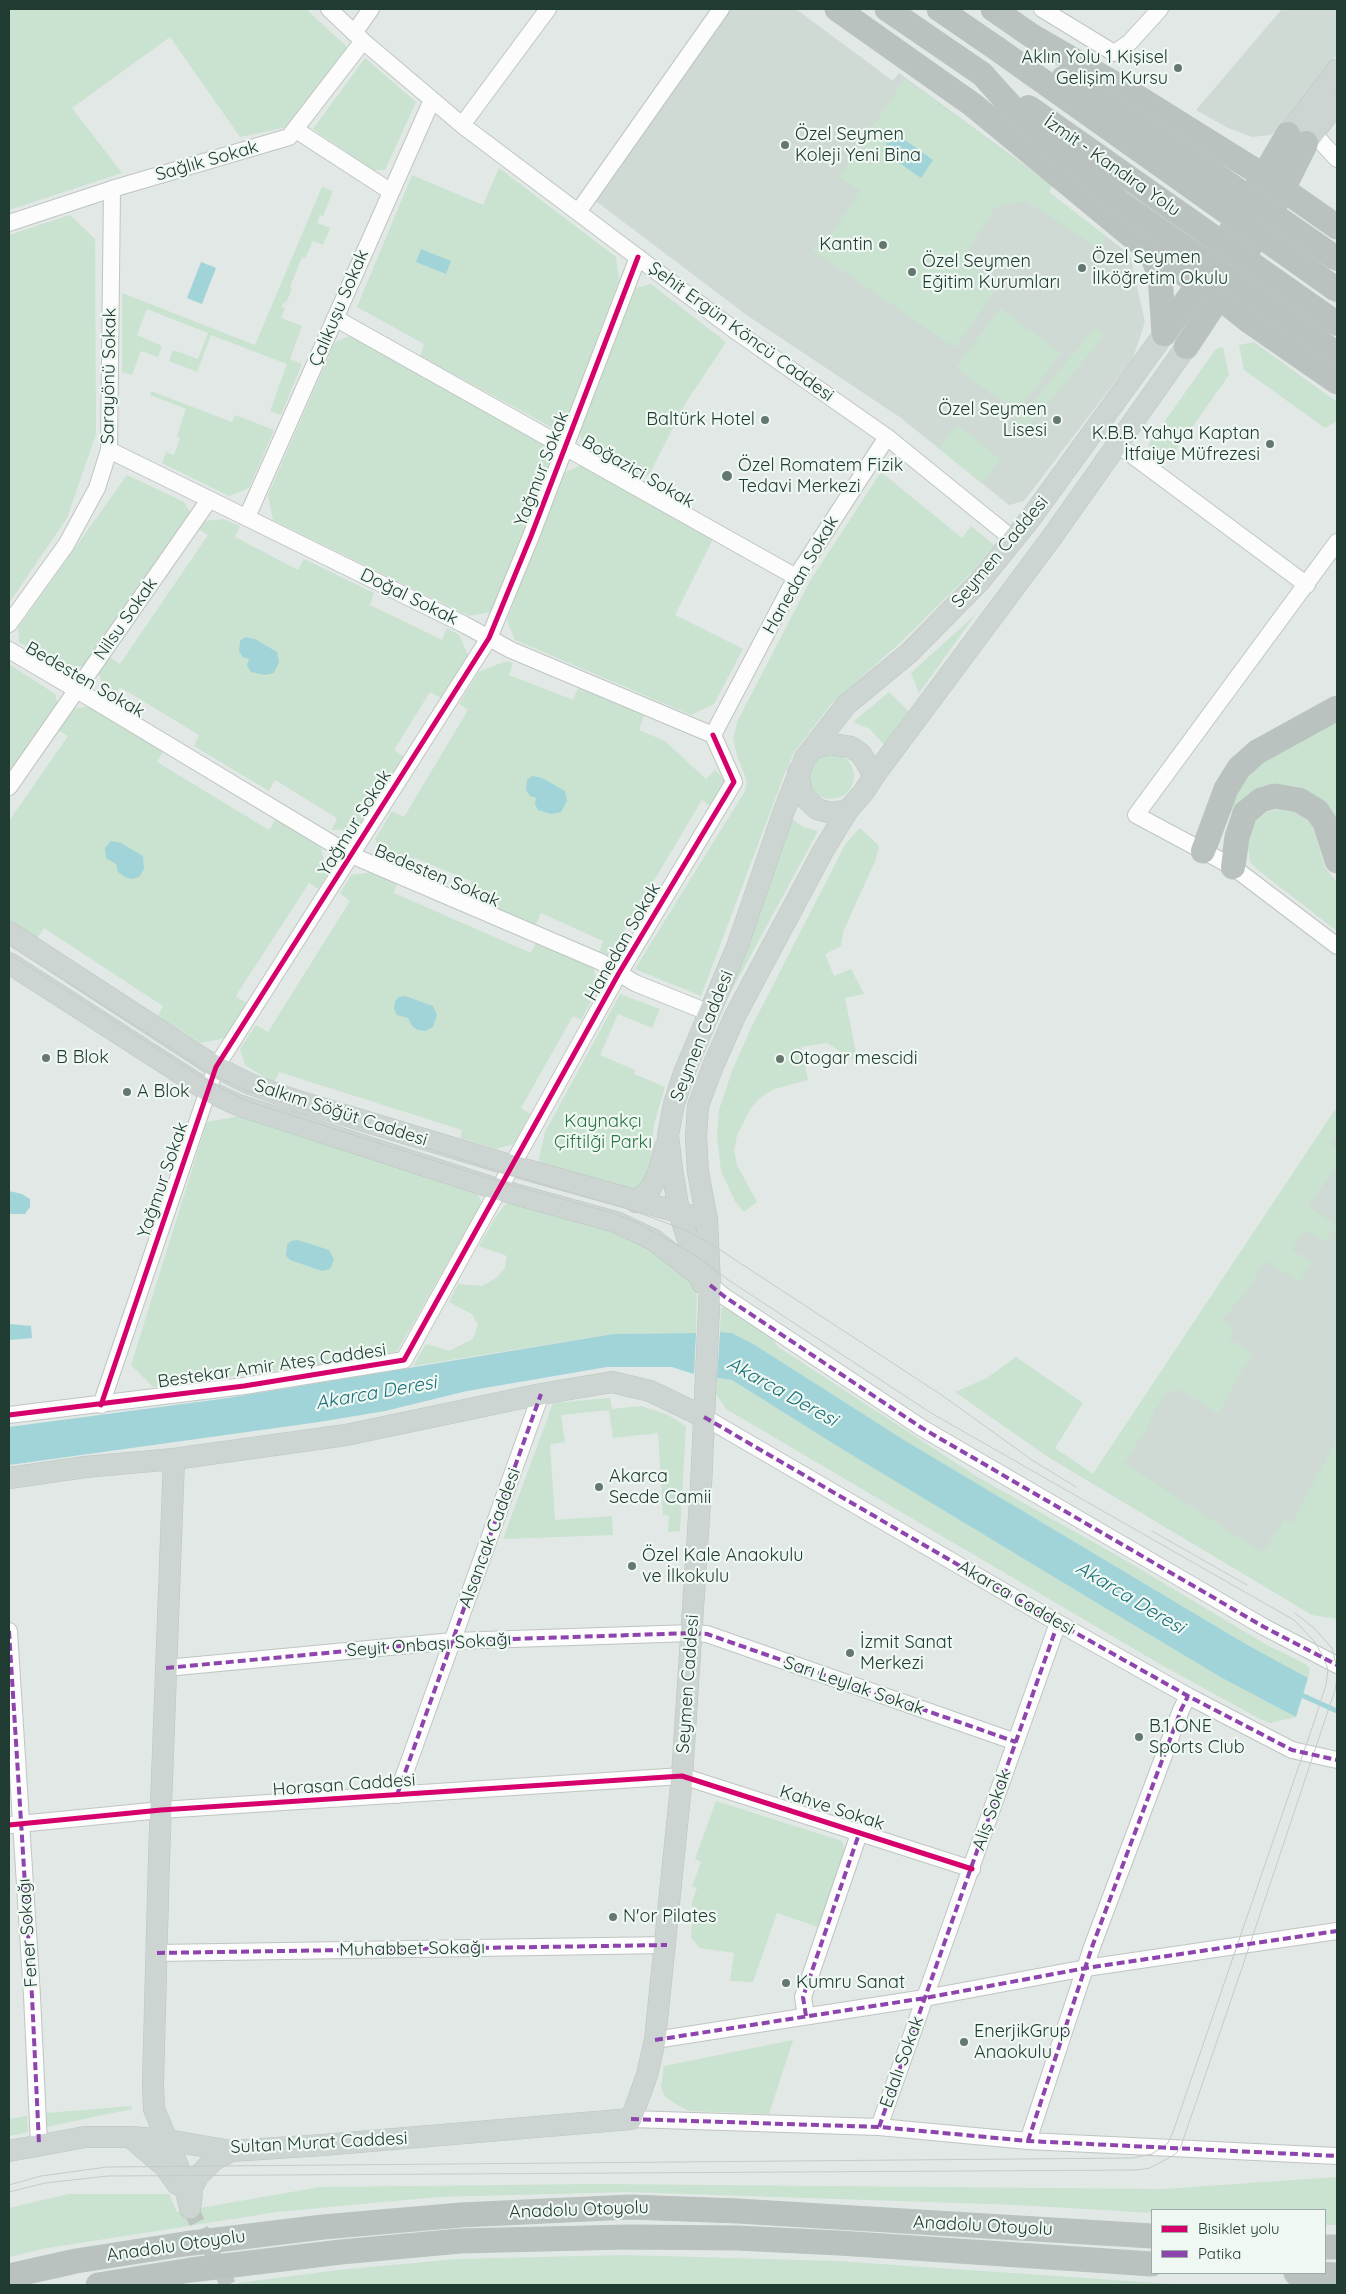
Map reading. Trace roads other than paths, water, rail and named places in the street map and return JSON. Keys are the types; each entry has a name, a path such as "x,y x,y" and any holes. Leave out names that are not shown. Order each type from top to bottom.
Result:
{"highway":[{"path":"837,9 973,105 1151,252 1220,297 1248,321 1337,382"},
{"name":"İzmit - Kandıra Yolu","path":"887,9 1337,324"},
{"name":"İzmit - Kandıra Yolu","path":"940,9 1337,290"},
{"path":"993,9 1032,36 1139,98 1274,182 1329,221"},
{"path":"996,48 1045,67 1165,140 1337,259"},
{"path":"982,74 1028,124 1119,202 1337,354"},
{"path":"1222,150 1253,156 1303,137"},
{"path":"1164,334 1198,283 1274,182 1303,137"},
{"path":"1303,137 1306,183 1329,221"},
{"path":"1151,252 1185,246 1211,233 1223,216 1230,193 1222,150"},
{"path":"1186,347 1220,297 1274,182"},
{"path":"1248,321 1255,283 1262,259 1277,238 1297,222 1329,221"},
{"path":"1151,252 1160,276 1164,334"},
{"path":"1186,347 1228,318 1237,317 1248,321"},
{"path":"1203,851 1226,789 1239,768 1257,752 1337,708"},
{"path":"1233,867 1237,837 1245,813 1261,800 1275,796 1300,800 1317,811 1325,823 1337,861"},
{"name":"Anadolu Otoyolu","path":"9,2276 76,2261 184,2244 323,2226 461,2215 630,2207 738,2211 1151,2236"},
{"name":"Anadolu Otoyolu","path":"98,2285 191,2270 341,2252 460,2241 628,2237 737,2238 1151,2264"},
{"path":"1316,2274 1337,2275"}],"main road":[{"path":"1303,137 1337,70"},
{"path":"1303,137 1337,102"},
{"name":"Seymen Caddesi","path":"707,1289 679,1212 668,1135 674,1104 682,1080 737,947 798,772 812,748 846,705 909,653 979,582 1014,540 1164,334"},
{"name":"Seymen Caddesi","path":"631,2119 647,2075 655,2040 667,1945 692,1633 704,1417 707,1289 706,1220 698,1172 696,1137 701,1098 712,1066 735,1016 823,851 848,810 864,793 874,776 1052,537 1186,347"},
{"path":"812,748 830,744 851,747 861,754 874,776"},
{"path":"798,772 802,795 817,809 831,813 848,810"},
{"name":"Salkım Söğüt Caddesi","path":"9,932 216,1067 250,1084 298,1101 513,1166 636,1202 706,1220"},
{"path":"9,963 208,1091 238,1105 500,1190 616,1222 654,1240 707,1289"},
{"path":"636,1202 651,1188 659,1171 668,1135"},
{"path":"9,1478 85,1467 174,1459 346,1435 541,1394 612,1382 650,1390 704,1417"},
{"path":"174,1459 153,2052 154,2109 182,2176 190,2208"},
{"name":"Sultan Murat Caddesi","path":"9,2151 85,2137 130,2137 167,2140 230,2151 631,2119"},
{"path":"130,2137 165,2166 173,2176 190,2208"},
{"path":"190,2208 192,2188 198,2176 214,2160 230,2151"}],"street":[{"name":"Şehit Ergün Köncü Caddesi","path":"329,9 358,37 462,125 737,332 887,437 1014,540"},
{"name":"Sağlık Sokak","path":"9,223 112,189 289,137 296,130 358,37 371,9"},
{"path":"462,125 548,9"},
{"path":"578,212 721,9"},
{"path":"1006,9 1032,36"},
{"path":"1042,9 1114,53 1128,44 1160,9"},
{"name":"Çalıkuşu Sokak","path":"247,517 432,100"},
{"path":"296,130 390,191"},
{"path":"1303,137 1337,159"},
{"name":"Sarayönü Sokak","path":"9,624 66,545 97,488 109,450 112,189"},
{"name":"Yağmur Sokak","path":"101,1405 216,1067 489,638 510,589 638,257"},
{"name":"Boğaziçi Sokak","path":"335,318 796,578"},
{"name":"Hanedan Sokak","path":"500,1190 619,973 734,782 713,735 796,578 887,437"},
{"path":"1117,444 1307,585"},
{"name":"Doğal Sokak","path":"109,450 511,650 713,735"},
{"name":"Nilsu Sokak","path":"9,787 209,500"},
{"path":"1337,542 1136,815 1233,867 1337,946"},
{"name":"Bedesten Sokak","path":"9,650 351,855 601,962 636,983 710,1013"},
{"name":"Bestekar Amir Ateş Caddesi","path":"9,1415 101,1405 253,1384 404,1360 500,1190"},
{"path":"707,1289 723,1296 922,1428 1255,1622 1337,1665"},
{"name":"Alsancak Caddesi","path":"397,1795 541,1394"},
{"name":"Akarca Caddesi","path":"704,1417 1058,1623 1188,1696 1292,1750 1337,1760"},
{"name":"Aliş Sokak","path":"925,1998 1058,1623"},
{"name":"Fener Sokağı","path":"9,1631 15,1824 39,2144"},
{"name":"Seyit Onbaşı Sokağı","path":"166,1668 453,1641 692,1633"},
{"name":"Sarı Leylak Sokak","path":"692,1633 707,1634 1016,1742"},
{"path":"1028,2142 1086,1968 1181,1710 1188,1696"},
{"name":"Horasan Caddesi","path":"15,1824 161,1810 682,1776"},
{"name":"Kahve Sokak","path":"682,1776 860,1831 972,1869"},
{"path":"806,2016 803,1997 860,1831"},
{"path":"655,2040 925,1998 1086,1968 1337,1931"},
{"name":"Muhabbet Sokağı","path":"157,1953 667,1945"},
{"name":"Edalı Sokak","path":"879,2127 925,1998"},
{"path":"631,2119 879,2127 1028,2142 1337,2156"}],"water":[{"path":"894,132 933,160 921,178 882,151"},
{"path":"421,249 451,261 446,274 416,262"},
{"path":"201,262 216,268 202,304 187,298"},
{"path":"245,637 255,639 277,652 279,662 274,673 265,675 251,672 247,665 249,659 243,657 239,651 240,641"},
{"path":"532,776 542,778 565,791 567,801 561,812 551,814 538,810 535,804 536,798 530,796 526,790 527,780"},
{"path":"111,841 121,843 143,856 144,869 139,877 131,879 125,877 118,872 116,864 106,858 105,848"},
{"path":"405,996 433,1006 437,1015 433,1027 425,1031 418,1030 412,1026 408,1018 397,1015 394,1009 395,1001 399,997"},
{"path":"9,1191 22,1194 30,1199 30,1207 25,1214 9,1214"},
{"path":"298,1240 329,1250 334,1259 330,1269 322,1271 290,1260 286,1256 287,1245 291,1241"},
{"path":"9,1324 31,1326 32,1338 9,1340"},
{"path":"720,1332 732,1333 755,1345 904,1440 1244,1643 1308,1678 1296,1717 1222,1678 837,1446 732,1380 717,1378"},
{"path":"696,1333 694,1374 672,1367 607,1367 467,1391 385,1411 319,1422 9,1465 9,1427 228,1398 613,1334"}],"waterway":[{"name":"Akarca Deresi","path":"1297,1693 1337,1711"}],"tunnel":[{"path":"190,2208 228,2285"}],"tram line":[{"path":"9,945 213,1075 248,1091 508,1174 629,1209 685,1230 708,1242 943,1396 1032,1460 1076,1487"},
{"path":"9,954 211,1083 247,1101 504,1183 613,1213 636,1222 693,1254 730,1281 931,1413 1294,1620 1314,1641 1324,1658 1328,1670 1326,1685 1314,1722 1173,2132 1168,2143 1152,2154 1132,2158 107,2167 41,2176 9,2185"},
{"path":"1152,1531 1247,1585"},
{"path":"1295,1613 1315,1629 1332,1648 1337,1668"},
{"path":"9,2192 45,2183 108,2176 1137,2170 1150,2168 1174,2155 1180,2149 1335,1690 1337,1678"}],"place":[{"name":"Aklın Yolu 1 Kişisel Gelişim Kursu","path":"1178,68"},
{"name":"Özel Seymen Koleji Yeni Bina","path":"785,145"},
{"name":"Kantin","path":"883,245"},
{"name":"Özel Seymen İlköğretim Okulu","path":"1082,268"},
{"name":"Özel Seymen Eğitim Kurumları","path":"912,272"},
{"name":"Baltürk Hotel","path":"765,420"},
{"name":"Özel Seymen Lisesi","path":"1057,420"},
{"name":"K.B.B. Yahya Kaptan İtfaiye Müfrezesi","path":"1270,444"},
{"name":"Özel Romatem Fizik Tedavi Merkezi","path":"727,476"},
{"name":"B Blok","path":"46,1058"},
{"name":"Otogar mescidi","path":"780,1059"},
{"name":"A Blok","path":"127,1092"},
{"name":"Akarca Secde Camii","path":"599,1487"},
{"name":"Özel Kale Anaokulu ve İlkokulu","path":"632,1566"},
{"name":"İzmit Sanat Merkezi","path":"850,1653"},
{"name":"B.1 ONE Sports Club","path":"1139,1737"},
{"name":"N'or Pilates","path":"613,1917"},
{"name":"Kumru Sanat","path":"786,1983"},
{"name":"EnerjikGrup Anaokulu","path":"964,2042"}],"park label":[{"name":"Kaynakçı Çiftilği Parkı","path":"603,1132"}]}
